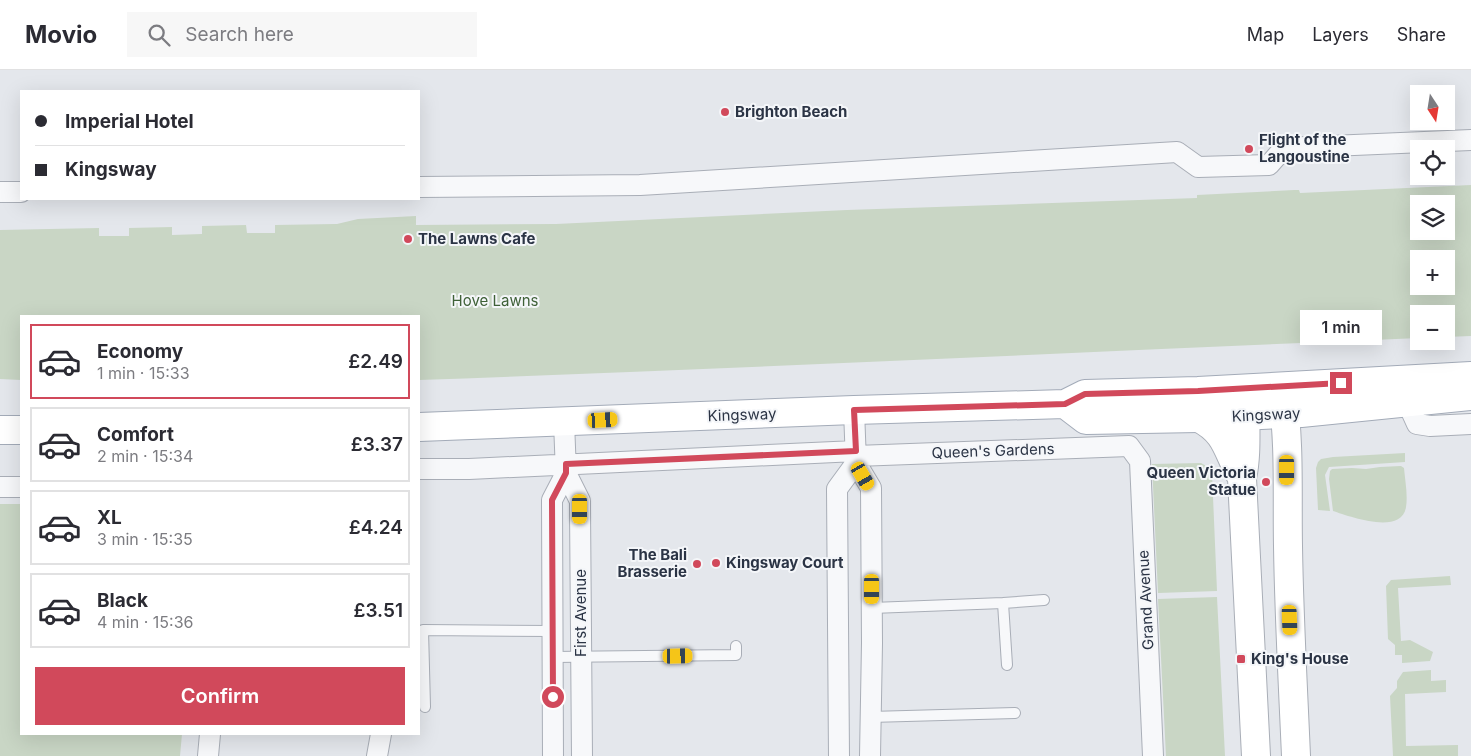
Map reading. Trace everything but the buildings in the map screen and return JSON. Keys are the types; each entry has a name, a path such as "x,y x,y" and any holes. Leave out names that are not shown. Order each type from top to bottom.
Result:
{"main road":[{"name":"Kingsway","path":"420,428 854,410 1065,404 1085,394 1246,389 1471,376"},
{"path":"1281,387 1286,414 1289,581 1296,756"},
{"path":"1246,389 1244,416 1245,462 1242,478 1256,756"},
{"name":"Kingsway","path":"1065,404 1086,420 1199,418 1286,414 1471,396"},
{"path":"1199,418 1211,424 1220,432 1242,478"},
{"path":"0,430 20,430"},
{"path":"1247,582 1289,581"}],"street":[{"path":"420,187 640,185 1177,152 1198,167 1269,164 1284,148 1471,140"},
{"path":"0,192 20,192"},
{"path":"1407,402 1417,424 1430,426 1471,424"},
{"path":"854,410 856,456 870,488 872,608 870,756"},
{"name":"First Avenue","path":"564,422 566,469 580,501 582,756"},
{"name":"Queen's Gardens","path":"420,469 566,469 1129,446"},
{"name":"Grand Avenue","path":"1129,446 1140,460 1154,756"},
{"path":"839,756 837,489 856,456"},
{"name":"First Avenue","path":"553,756 552,500 566,469"},
{"path":"0,487 20,487"},
{"path":"839,643 872,643"},
{"path":"208,756 210,735"},
{"path":"377,756 381,735"}],"lane":[{"path":"872,608 1044,600"},
{"path":"1003,603 1007,665"},
{"path":"425,707 424,630 552,631"},
{"path":"553,657 736,655 736,646"},
{"path":"870,717 1015,713"}],"green space":[{"name":"Hove Lawns","path":"1471,185 1471,336 1455,337 1455,305 1410,305 1410,338 420,380 420,315 20,315 20,380 0,379 0,230 99,228 99,236 129,236 129,228 172,227 172,235 202,234 202,226 246,225 247,233 275,233 275,225 337,224 358,219 416,216 416,225 556,224 847,210 1197,198 1197,195 1299,190 1300,193"},
{"path":"1405,453 1405,462 1329,467 1325,475 1330,511 1318,510 1316,468 1321,459"},
{"path":"1201,463 1210,468 1212,473 1217,591 1158,593 1152,464"},
{"path":"1401,466 1404,468 1407,502 1402,516 1395,521 1374,522 1333,511 1329,479 1332,469"},
{"path":"0,504 20,504 20,735 182,735 180,756 0,756"},
{"path":"1450,576 1451,585 1398,588 1401,641 1410,640 1433,652 1430,661 1402,663 1402,655 1395,655 1395,645 1388,639 1386,586 1391,580"},
{"path":"1217,597 1225,756 1166,756 1158,599"},
{"path":"1431,670 1431,681 1446,680 1446,692 1405,694 1406,746 1458,745 1458,756 1393,756 1390,696 1397,688 1397,681 1403,672"}],"place":[{"name":"Brighton Beach","path":"725,112"},
{"name":"Flight of the Langoustine","path":"1249,149"},
{"name":"The Lawns Cafe","path":"408,239"},
{"name":"Queen Victoria Statue","path":"1266,482"},
{"name":"Kingsway Court","path":"716,563"},
{"name":"The Bali Brasserie","path":"697,564"},
{"name":"King's House","path":"1241,659"}],"route":[{"path":"553,697 552,500 566,473 566,464 856,451 854,410 1065,404 1085,394 1198,391 1341,383"}]}
